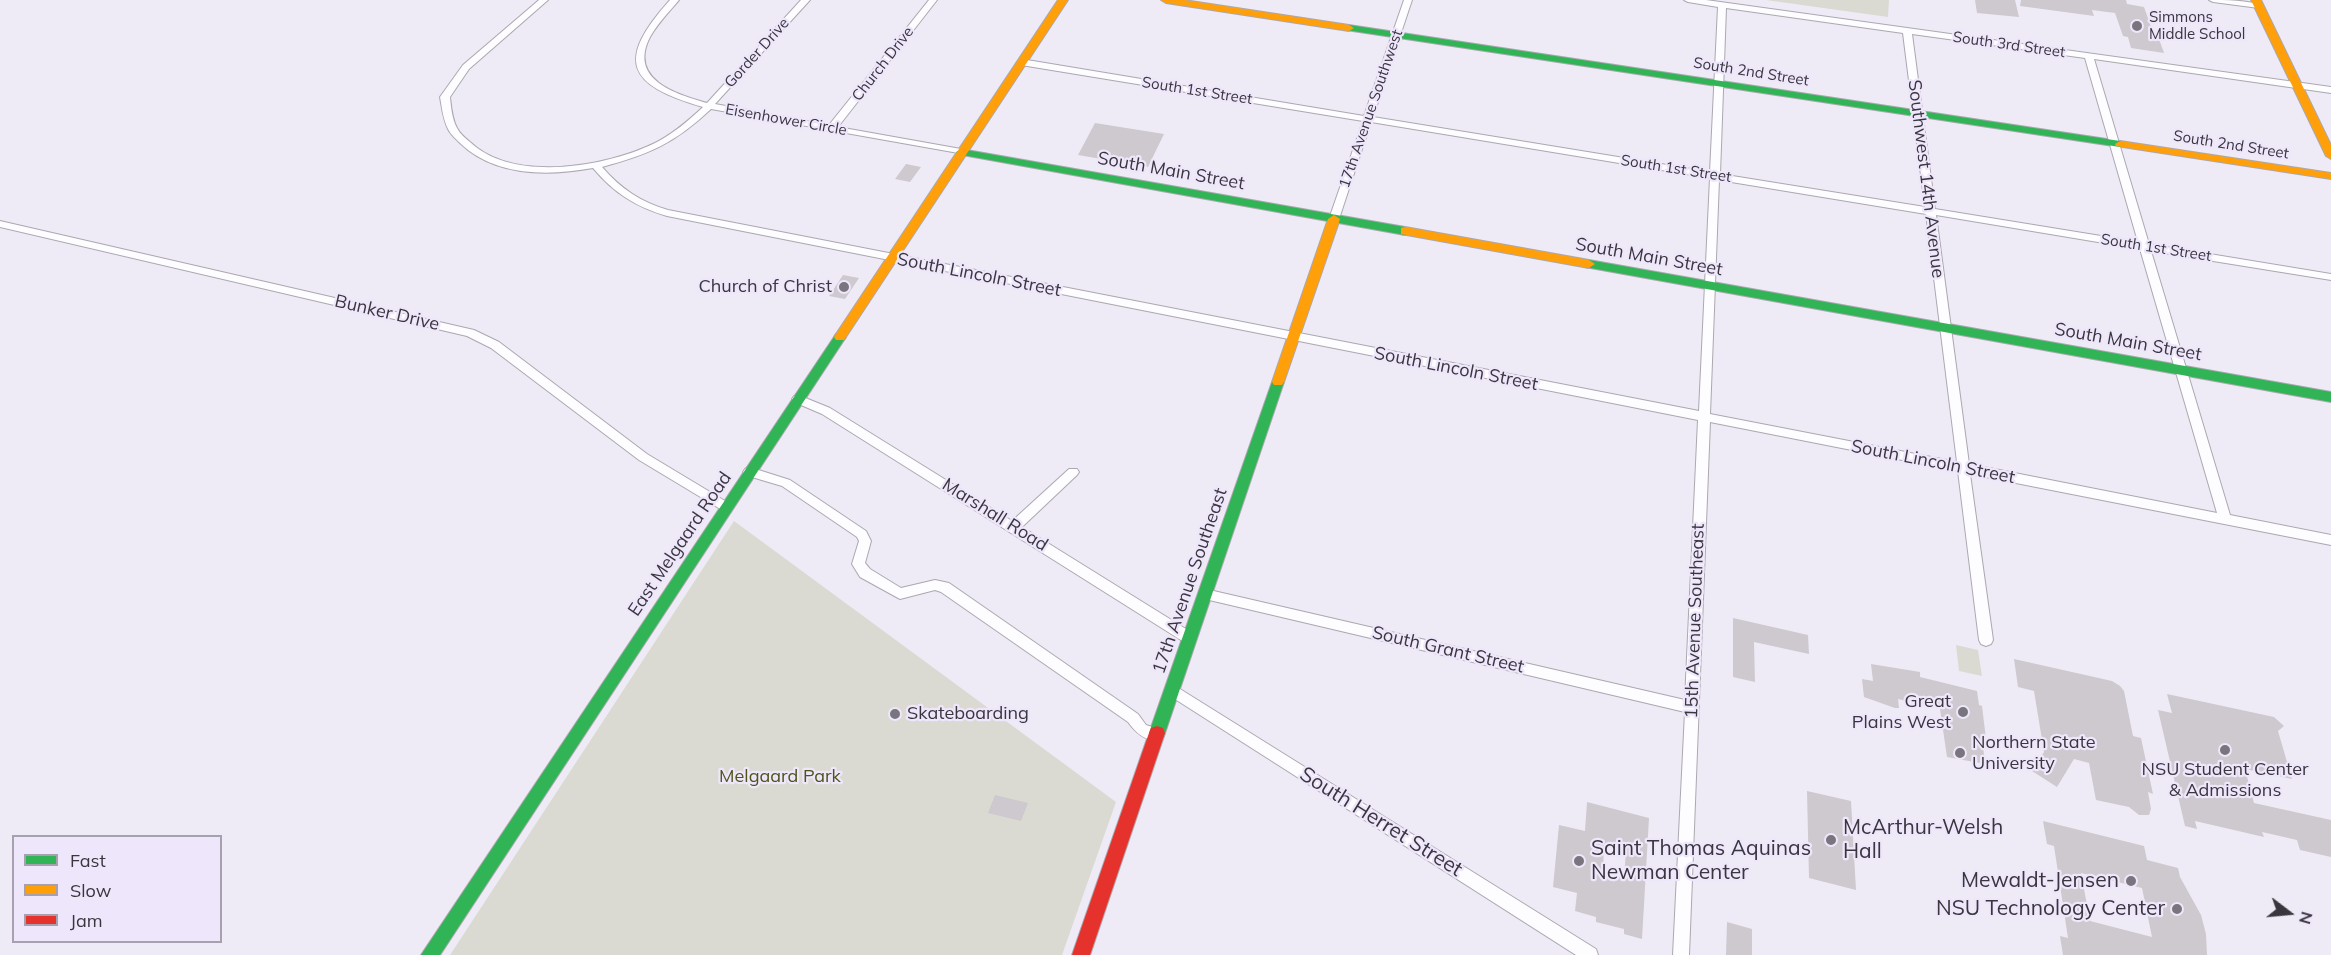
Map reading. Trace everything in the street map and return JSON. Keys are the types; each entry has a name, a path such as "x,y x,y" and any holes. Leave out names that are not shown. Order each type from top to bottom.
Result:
{"street":[{"name":"Eisenhower Circle","path":"544,0 460,75 445,97 453,131 468,147 499,163 531,170 596,165 650,149 688,127 709,106 961,152"},
{"path":"675,0 652,22 640,50 639,66 651,84 670,94 709,106"},
{"name":"Gorder Drive","path":"709,106 806,0"},
{"name":"Church Drive","path":"832,128 933,0"},
{"name":"East Melgaard Road","path":"430,955 1063,0"},
{"name":"South 2nd Street","path":"1166,0 2331,176"},
{"name":"17th Avenue Southwest","path":"1334,219 1408,0"},
{"name":"South 3rd Street","path":"1688,0 2331,90"},
{"path":"2213,0 2258,3 2331,156"},
{"name":"15th Avenue Southeast","path":"1681,955 1722,5"},
{"name":"Southwest 14th Avenue","path":"1907,31 1986,640"},
{"path":"2089,57 2225,519"},
{"name":"South 1st Street","path":"1021,62 2331,277"},
{"name":"South Main Street","path":"961,152 2331,397"},
{"name":"South Lincoln Street","path":"596,165 624,196 642,206 891,258 2331,540"},
{"name":"17th Avenue Southeast","path":"1081,955 1334,219"},
{"name":"Bunker Drive","path":"0,224 470,333 495,345 643,457 726,507"},
{"name":"Marshall Road","path":"798,399 826,411 1190,638"},
{"path":"749,472 786,483 862,534 865,541 858,564 865,573 900,594 935,585 944,587 1133,718 1142,730 1157,734"},
{"path":"1014,527 1073,472"},
{"name":"South Grant Street","path":"1204,594 1691,707"},
{"name":"South Herret Street","path":"1172,690 1590,955"}],"green space":[{"path":"1766,0 1889,0 1888,17"},
{"name":"Melgaard Park","path":"734,521 1116,802 1062,955 450,955"},
{"path":"1956,645 1978,650 1982,676 1959,671"}],"building":[{"path":"1975,0 2015,0 2019,17 1977,13"},
{"name":"Simmons Middle School","path":"2021,0 2126,0 2127,4 2144,7 2155,38 2159,39 2164,53 2131,48 2128,37 2123,36 2115,13 2092,10 2094,16 2020,6"},
{"path":"1095,123 1164,134 1148,167 1078,155"},
{"path":"906,164 921,167 910,182 895,179"},
{"name":"Church of Christ","path":"843,275 859,278 845,299 829,296"},
{"path":"1733,618 1808,635 1809,654 1754,642 1755,682 1733,677"},
{"path":"2014,659 2112,681 2120,686 2124,691 2133,736 2141,738 2153,794 2148,792 2151,809 2149,815 2139,815 2129,807 2096,800 2089,763 2074,759 2057,787 2032,771 2044,752 2034,691 2018,687"},
{"name":"Great Plains West","path":"1871,664 1920,672 1920,677 1977,691 1979,705 1982,706 1987,747 1983,745 1985,764 1947,757 1940,709 1898,699 1899,708 1895,708 1864,697 1862,679 1873,681"},
{"name":"NSU Student Center & Admissions","path":"2167,694 2274,717 2284,726 2278,731 2292,779 2245,769 2254,803 2331,820 2331,857 2300,850 2297,840 2262,832 2264,837 2195,821 2197,829 2185,826 2158,710 2172,713"},
{"name":"McArthur-Welsh Hall","path":"1807,791 1851,801 1856,890 1809,878"},
{"path":"995,795 1028,803 1021,821 988,813"},
{"name":"Saint Thomas Aquinas Newman Center","path":"1587,802 1649,818 1642,939 1624,934 1624,929 1596,922 1596,917 1575,911 1577,893 1553,887 1559,825 1585,831","holes":["1604,845 1626,851 1624,878 1603,872"]},
{"name":"Mewaldt-Jensen","path":"2043,821 2144,846 2147,860 2178,868 2180,877 2201,915 2206,934 2207,955 2063,955 2060,936 2068,938 2054,846 2047,844","holes":["2081,873 2142,888 2152,937 2090,921"]},
{"path":"1727,922 1752,929 1752,955 1726,955"}],"traffic: fast":[{"path":"1349,28 2120,144"},
{"path":"961,152 1405,231"},
{"path":"1589,264 2331,397"},
{"path":"430,955 840,337"},
{"path":"1157,733 1278,382"}],"traffic: slow":[{"path":"840,337 1063,0"},
{"path":"1166,0 1349,28"},
{"path":"2256,0 2331,156"},
{"path":"2120,144 2331,176"},
{"path":"1278,382 1334,219"},
{"path":"1405,231 1589,264"}],"traffic: jam":[{"path":"1081,955 1157,733"}],"place":[{"name":"Simmons Middle School","path":"2137,26"},
{"name":"Church of Christ","path":"844,287"},
{"name":"Great Plains West","path":"1963,712"},
{"name":"Skateboarding","path":"895,714"},
{"name":"NSU Student Center & Admissions","path":"2225,750"},
{"name":"Northern State University","path":"1960,753"},
{"name":"McArthur-Welsh Hall","path":"1831,840"},
{"name":"Saint Thomas Aquinas Newman Center","path":"1579,861"},
{"name":"Mewaldt-Jensen","path":"2131,881"},
{"name":"NSU Technology Center","path":"2177,909"}]}
